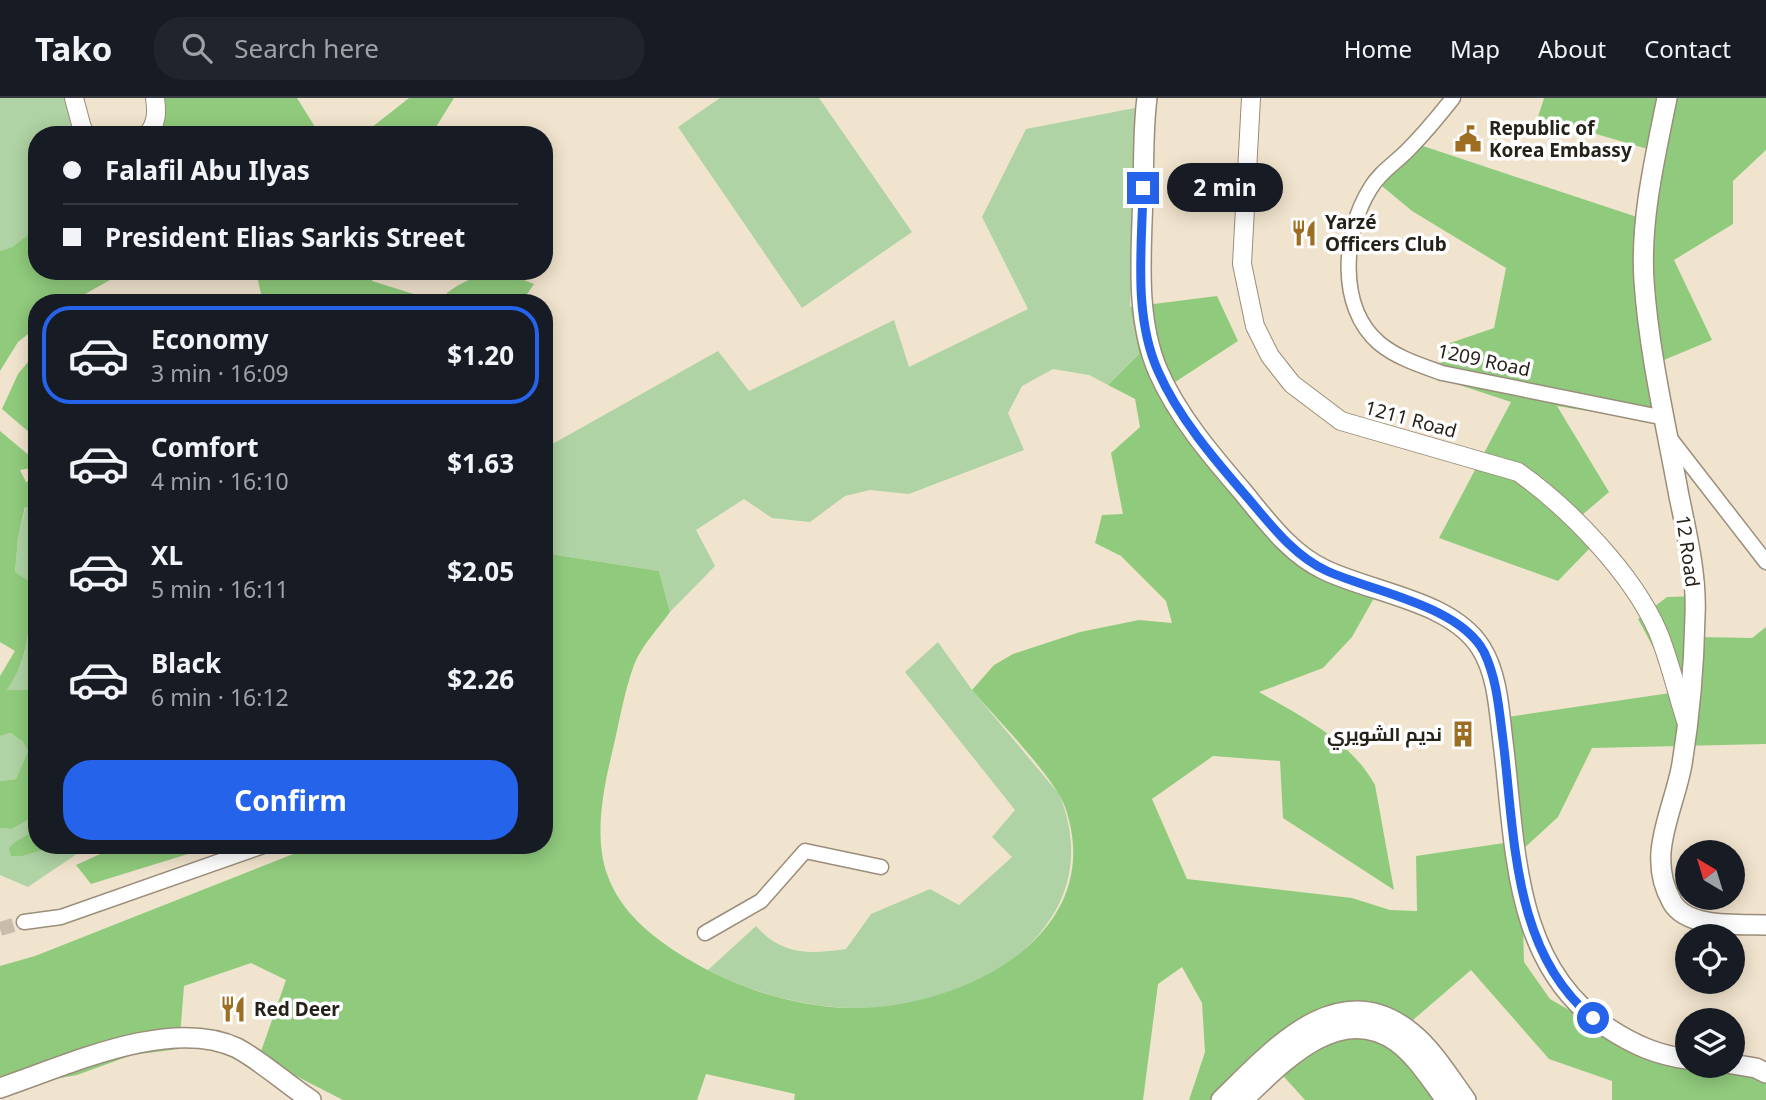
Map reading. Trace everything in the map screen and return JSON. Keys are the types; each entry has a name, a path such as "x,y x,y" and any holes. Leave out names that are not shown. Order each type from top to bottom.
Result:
{"main road":[{"name":"12 Road","path":"1667,98 1650,184 1644,244 1644,281 1666,427 1687,537 1696,612 1681,767 1660,841 1665,887 1672,904 1691,917 1766,925"},
{"path":"1145,101 1141,286 1150,346 1172,398 1226,472 1278,533 1302,555 1326,571 1449,617 1472,635 1492,671 1524,900 1550,972 1579,1007 1629,1042 1657,1054 1675,1057"},
{"path":"1221,1100 1293,1033 1333,1014 1357,1013 1420,1041 1466,1100"},
{"path":"1243,1100 1301,1045 1319,1037 1359,1030 1397,1032"},
{"path":"1397,1032 1407,1051 1446,1100"},
{"path":"0,1088 151,1040 203,1038 222,1042 251,1057 311,1100"},
{"path":"1745,1066 1766,1073"}],"street":[{"path":"74,98 81,126"},
{"path":"154,126 155,98"},
{"name":"1211 Road","path":"1251,98 1242,264 1255,326 1270,356 1292,384 1341,421 1518,472 1542,489 1576,520 1636,596 1658,632 1687,724"},
{"name":"1209 Road","path":"1453,98 1429,130 1384,171 1369,189 1356,223 1348,265 1350,291 1363,324 1389,349 1409,362 1442,373 1666,427"},
{"path":"1666,427 1766,562"},
{"path":"705,933 761,901 805,851 881,867"},
{"path":"24,922 61,917 240,854"}],"green space":[{"path":"0,98 65,98 80,126 28,126 28,235 12,247 0,251"},
{"path":"150,98 297,98 314,126 159,126"},
{"path":"409,98 454,98 437,126 373,126"},
{"path":"720,98 819,98 912,232 802,308 678,127"},
{"path":"1544,98 1766,98 1766,150 1733,181 1733,224 1674,260 1712,340 1647,367 1663,423 1557,406 1609,492 1574,522 1590,548 1558,581 1439,538 1511,402 1435,377 1450,343 1494,328 1506,268 1412,211 1382,186 1420,145 1646,220 1651,150 1538,117"},
{"path":"1140,107 1130,307 1139,354 1108,385 1089,375 1053,369 1022,386 1008,413 1024,450 909,494 870,490 845,496 810,522 772,518 744,499 696,530 715,566 670,612 659,571 553,554 553,443 718,351 749,391 894,320 909,367 1028,309 982,217 1026,129"},
{"path":"28,235 28,280 110,280 85,294 28,294 28,334 18,342 0,371 0,251 12,247"},
{"path":"258,280 372,280 414,294 261,294"},
{"path":"468,280 524,280 534,284 527,294 447,294"},
{"path":"1217,296 1238,341 1166,388 1234,496 1261,529 1374,598 1352,637 1323,668 1259,692 1324,731 1339,742 1365,769 1375,785 1394,890 1283,818 1280,761 1213,756 1152,799 1187,879 1352,898 1390,910 1417,911 1416,856 1504,843 1501,718 1677,692 1638,619 1667,597 1700,596 1700,637 1752,638 1766,627 1766,744 1592,748 1558,817 1521,851 1524,962 1550,999 1607,1032 1675,1061 1675,1078 1745,1078 1745,1073 1766,1078 1766,1100 1612,1100 1612,1081 1549,1059 1471,970 1413,1020 1471,1100 1305,1100 1267,1058 1213,1100 1189,1100 1205,1052 1202,1003 1182,967 1158,984 1143,1100 794,1100 795,1094 706,1074 697,1100 343,1100 259,1057 286,980 251,963 184,986 179,1049 132,1055 77,1075 0,1089 0,966 35,956 293,854 553,854 553,554 659,571 670,612 641,651 630,675 601,814 601,845 607,874 620,901 639,923 661,942 724,978 785,999 848,1008 890,1006 933,996 975,981 1014,958 1045,929 1065,895 1073,854 1065,807 1059,795 1037,764 972,690 994,665 1013,654 1080,632 1139,620 1172,623 1166,601 1121,556 1095,543 1102,515 1123,514 1111,453 1140,427 1135,399 1108,385 1139,354 1130,307"},
{"path":"28,362 28,431 2,409 18,374"},
{"path":"0,431 28,454 28,469 20,470 28,481 28,508 25,507 18,538 15,572 28,581 28,631 20,666 7,690 28,690 28,751 23,742 11,733 0,736 0,676 15,651 0,642"},
{"path":"26,506 28,582 15,573 18,538"},
{"path":"28,632 28,690 7,690 15,678"},
{"path":"938,642 972,690 1059,794 1070,837 1069,876 1055,911 1033,941 1003,966 968,986 929,1000 889,1007 842,1008 796,1001 773,996 708,970 756,926 776,943 797,951 846,949 871,914 930,889 959,905 1012,857 992,837 1015,810 905,672"},
{"path":"11,733 23,742 28,751 16,779 0,781 0,736"},
{"path":"28,751 28,820 12,829 0,828 0,781 16,779"},
{"path":"28,820 28,839 23,856 77,854 28,887 0,875 0,828 12,829"},
{"path":"28,834 30,854 11,856 9,848"},
{"path":"100,854 188,854 91,884 76,865"}],"tunnel":[{"path":"0,929 24,922"}],"place":[{"name":"Republic of Korea Embassy","path":"1468,139"},
{"name":"Yarzé Officers Club","path":"1304,233"},
{"name":"نديم الشويري","path":"1463,734"},
{"name":"Red Deer","path":"233,1009"}],"route":[{"path":"1143,188 1141,286 1150,346 1172,398 1190,424 1226,472 1278,533 1302,555 1326,571 1449,617 1472,635 1482,649 1492,671 1499,707 1524,900 1536,940 1550,972 1570,998 1593,1018"}]}
